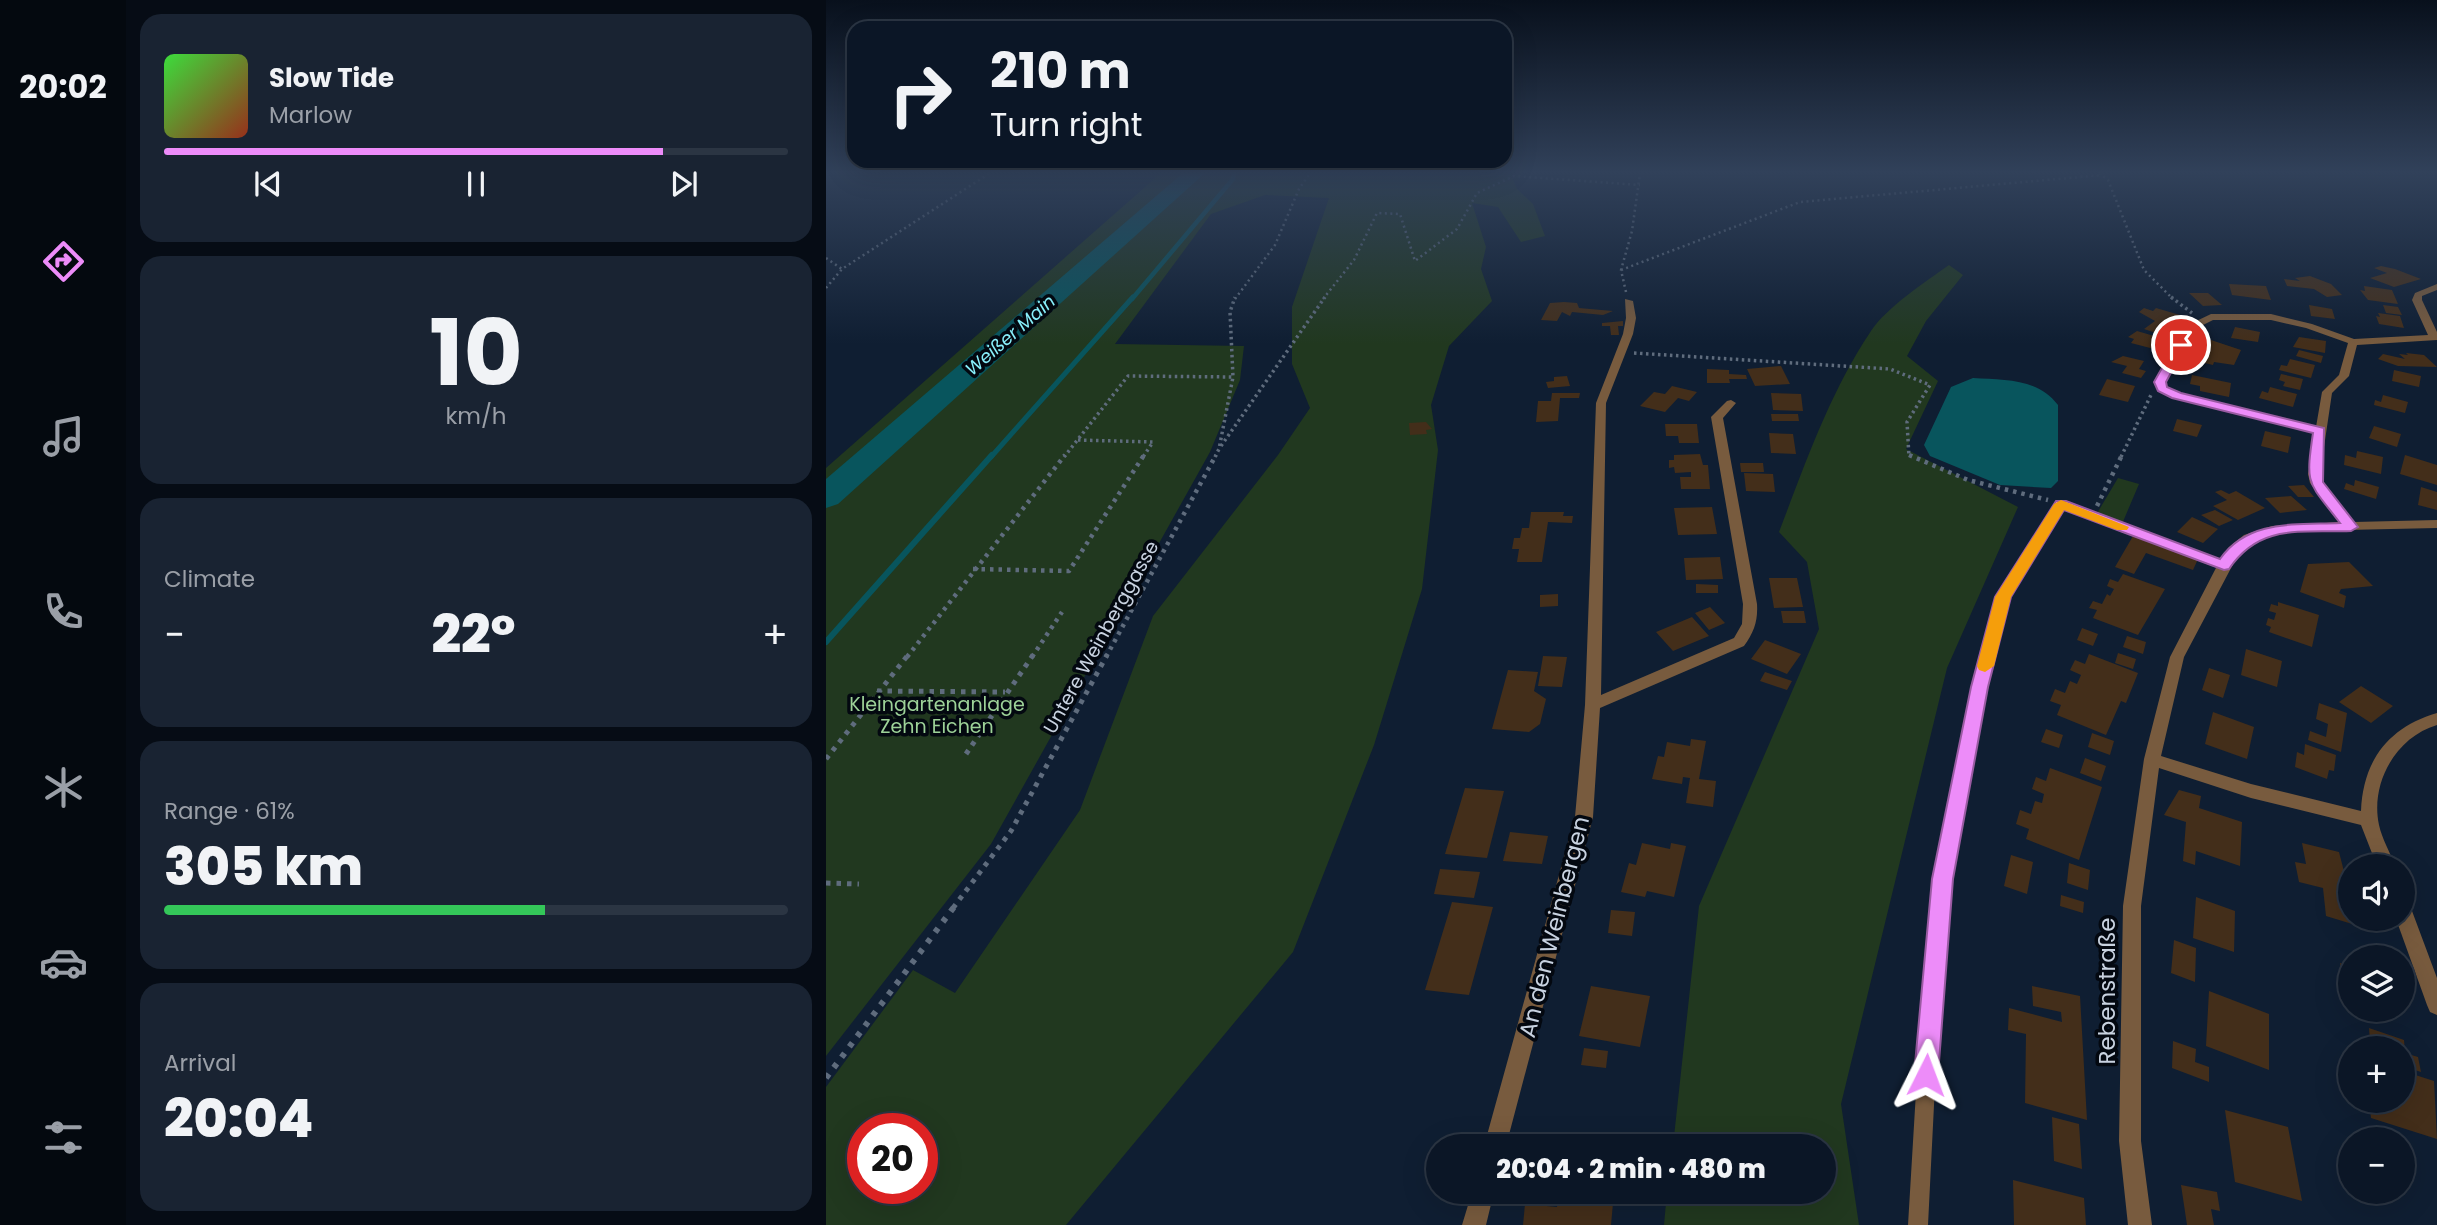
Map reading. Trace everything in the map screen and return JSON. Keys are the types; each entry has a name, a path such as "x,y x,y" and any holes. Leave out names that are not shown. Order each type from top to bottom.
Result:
{"street":[{"path":"2319,431 2176,396 2162,389 2160,382 2191,327 2202,319 2227,315 2271,317 2309,326 2353,342 2436,336 2417,300 2418,295 2437,288"},
{"name":"An den Weinbergen","path":"1498,1134 1584,817 1593,705 1601,404 1628,334 1632,318 1628,301"},
{"path":"2351,527 2316,483 2314,474 2327,392 2344,376 2353,342"},
{"path":"1593,705 1739,642 1748,632 1752,617 1717,417 1731,403"},
{"name":"Rebenstraße","path":"2140,1225 2130,1141 2132,906 2152,759 2178,657 2224,566 2234,550 2249,538 2272,530 2437,524"},
{"path":"2381,854 2369,821 2375,772 2395,738 2427,720 2437,719"},
{"path":"2152,759 2251,791 2369,821"},
{"path":"2410,931 2437,1005"},
{"path":"1474,1225 1480,1204"}],"lane":[{"path":"1918,1225 1929,1025 1943,879 1958,790 2003,597 2061,504 2224,566"}],"path":[{"path":"826,288 842,269 902,230"},
{"name":"Untere Weinberggasse","path":"826,1078 1011,831 1219,449 1233,377 1230,319 1237,293 1275,245 1281,230"},
{"path":"1219,449 1317,307 1354,260 1369,230"},
{"path":"1405,230 1415,261 1455,230"},
{"path":"1628,301 1621,270 1630,230"},
{"path":"1621,270 1726,230"},
{"path":"2130,230 2144,270 2160,289 2202,319"},
{"path":"826,258 842,269"},
{"path":"1619,352 1890,369 1930,385 1907,422 1909,457 1968,480 2061,504"},
{"path":"826,759 973,569 1128,376 1233,377"},
{"path":"2092,516 2150,396 2162,389"},
{"path":"973,569 1069,571 1153,442 1077,440"},
{"path":"966,754 1062,612"},
{"path":"877,691 1006,692"},
{"path":"826,883 859,884"}],"green space":[{"name":"Kleingartenanlage Zehn Eichen","path":"1096,230 1199,230 1115,344 1244,346 1240,380 1210,452 991,844 826,1056 826,468"},
{"path":"1318,230 1481,230 1486,247 1481,269 1492,301 1449,346 1431,405 1438,450 1422,589 1374,745 1293,952 1066,1225 826,1225 826,1087 913,970 955,993 1080,810 1153,616 1278,455 1310,408 1292,364 1292,307"},
{"path":"1513,230 1543,230 1545,236 1521,242"},
{"path":"1949,265 1963,275 1926,321 1907,356 1938,381 1906,449 2018,507 1947,668 1841,1104 1859,1225 1664,1225 1666,1204 1836,1204 1836,1134 1674,1134 1699,906 1819,629 1807,562 1779,532 1819,429 1856,354 1878,322 1918,287"},
{"path":"2118,478 2139,484 2122,524 2096,515"}],"shaded area":[{"path":"1973,378 2008,380 2030,385 2050,396 2058,405 2058,481 2051,488 2000,485 1930,456 1924,445 1951,387"}],"building":[{"path":"2381,266 2421,279 2394,287 2370,278 2387,273 2374,268"},
{"path":"2310,276 2331,284 2342,295 2327,297 2314,289 2287,286 2284,279 2300,281 2295,278"},
{"path":"2229,284 2266,286 2271,300 2232,295"},
{"path":"2364,286 2392,290 2398,304 2368,300 2360,290 2365,291"},
{"path":"2189,293 2208,293 2222,305 2203,306"},
{"path":"1550,303 1577,303 1579,308 1613,311 1603,315 1572,312 1570,316 1562,312 1557,321 1541,320"},
{"path":"2309,305 2332,309 2335,319 2311,316"},
{"path":"2383,305 2398,307 2402,315 2386,313"},
{"path":"2144,308 2153,311 2156,308 2180,315 2159,334 2144,329 2155,321 2139,312"},
{"path":"2378,313 2400,316 2404,328 2379,324 2376,316 2380,317"},
{"path":"1623,321 1623,326 1618,326 1619,335 1611,335 1610,326 1602,326 1602,323"},
{"path":"2235,327 2260,332 2258,342 2231,338"},
{"path":"2137,331 2161,338 2154,349 2131,343 2134,339 2128,337"},
{"path":"2202,337 2241,350 2234,365 2214,362 2213,365 2192,360 2194,355 2202,357 2209,343 2200,341"},
{"path":"2299,337 2326,341 2325,353 2293,347"},
{"path":"2299,350 2323,356 2321,363 2296,356"},
{"path":"2406,353 2424,355 2437,367 2398,366 2378,359 2383,354 2405,359 2399,354 2408,355"},
{"path":"2123,356 2144,361 2139,369 2146,371 2141,378 2122,373 2127,366 2111,362"},
{"path":"2290,359 2315,365 2311,378 2279,370 2281,365 2287,366"},
{"path":"1781,366 1790,384 1755,386 1747,369"},
{"path":"1707,369 1729,370 1729,374 1746,375 1747,379 1729,379 1730,383 1707,383"},
{"path":"2394,370 2421,376 2419,387 2392,381"},
{"path":"2281,374 2303,379 2300,390 2283,386 2285,382 2279,380"},
{"path":"2192,375 2231,383 2229,397 2200,391 2200,386 2190,384"},
{"path":"1567,376 1570,386 1548,388 1546,382 1554,381 1554,377"},
{"path":"2107,379 2135,386 2128,402 2099,395"},
{"path":"1672,386 1697,392 1689,401 1678,398 1665,412 1640,406 1654,392 1665,394"},
{"path":"2270,387 2297,394 2293,407 2259,398 2262,391 2268,393"},
{"path":"1552,393 1580,393 1579,398 1560,398 1558,421 1536,422 1538,401 1551,401"},
{"path":"1771,393 1801,394 1803,411 1773,410"},
{"path":"2383,395 2408,402 2405,413 2374,405 2375,400 2381,402"},
{"path":"1771,414 1798,414 1799,421 1772,421"},
{"path":"2177,419 2202,425 2197,437 2173,431"},
{"path":"1426,422 1432,429 1426,430 1427,434 1410,435 1409,423"},
{"path":"1665,424 1697,424 1699,443 1679,443 1678,436 1666,436"},
{"path":"2374,426 2401,434 2397,447 2369,438"},
{"path":"2265,431 2291,437 2288,453 2261,446"},
{"path":"1769,433 1793,434 1796,454 1771,453"},
{"path":"2357,451 2383,457 2381,474 2344,465 2345,455 2356,458"},
{"path":"1700,454 1703,465 1708,465 1710,489 1681,489 1680,477 1691,477 1691,472 1675,473 1674,467 1669,468 1669,460 1674,460 1674,455"},
{"path":"2405,455 2437,465 2437,485 2400,474"},
{"path":"1740,463 1763,463 1764,472 1741,472"},
{"path":"1744,473 1773,474 1775,492 1746,491"},
{"path":"2355,480 2379,487 2376,499 2344,489 2346,483 2354,486"},
{"path":"2304,485 2314,497 2298,497 2288,486"},
{"path":"2421,487 2437,492 2437,510 2418,505"},
{"path":"2221,490 2229,494 2236,491 2265,508 2238,520 2213,506 2227,500 2215,492"},
{"path":"2291,496 2307,510 2280,513 2265,498"},
{"path":"1712,507 1717,534 1678,535 1674,508"},
{"path":"2215,510 2233,520 2219,526 2201,515"},
{"path":"1531,512 1564,512 1563,516 1573,516 1572,523 1548,522 1542,562 1517,562 1519,549 1512,549 1514,538 1520,538 1522,528 1529,528"},
{"path":"2192,517 2218,529 2203,543 2177,532"},
{"path":"2133,536 2198,559 2193,570 2146,553 2134,574 2115,567"},
{"path":"1720,557 1723,579 1686,580 1684,558"},
{"path":"2349,562 2373,586 2341,589 2339,593 2346,596 2344,608 2300,592 2308,564"},
{"path":"2123,574 2165,589 2138,635 2093,618 2097,610 2089,608 2093,601 2102,604 2107,594 2110,596 2114,589 2107,586 2110,579 2118,582"},
{"path":"1769,578 1797,578 1803,607 1774,608"},
{"path":"1696,584 1718,585 1718,593 1696,593"},
{"path":"1558,594 1558,606 1540,607 1540,595"},
{"path":"2278,602 2319,615 2312,647 2269,632 2271,627 2266,625 2268,618 2274,620 2276,613 2269,611 2271,604 2278,606"},
{"path":"1710,607 1725,623 1709,630 1695,613"},
{"path":"1781,611 1804,611 1806,623 1783,623"},
{"path":"1692,617 1709,636 1673,651 1656,632"},
{"path":"2082,628 2098,634 2093,646 2077,640"},
{"path":"2127,636 2146,642 2143,654 2123,647"},
{"path":"1765,640 1801,654 1787,674 1751,659"},
{"path":"2246,649 2282,661 2277,687 2241,675"},
{"path":"2118,653 2136,659 2133,669 2115,663"},
{"path":"2089,654 2138,673 2126,703 2121,701 2106,735 2057,715 2061,705 2050,701 2055,689 2065,693 2070,681 2077,684 2081,675 2070,670 2075,660 2085,664"},
{"path":"1543,656 1567,657 1562,687 1538,686"},
{"path":"2209,668 2230,675 2223,698 2202,690"},
{"path":"1508,670 1538,672 1534,691 1546,699 1540,724 1529,732 1492,729"},
{"path":"1765,672 1792,681 1787,690 1760,681"},
{"path":"2361,686 2393,706 2371,723 2339,702"},
{"path":"2319,703 2347,713 2341,752 2308,740 2310,731 2326,737 2328,724 2316,719"},
{"path":"2213,712 2254,727 2247,759 2205,744"},
{"path":"2046,729 2063,735 2059,748 2041,742"},
{"path":"2092,733 2114,741 2110,755 2088,747"},
{"path":"1691,739 1706,741 1699,779 1716,781 1713,807 1686,803 1690,778 1683,777 1682,784 1652,779 1658,756 1664,757 1667,742 1690,746"},
{"path":"2305,744 2336,755 2334,771 2329,770 2327,779 2295,767 2297,752 2304,755"},
{"path":"2085,758 2106,766 2101,781 2080,773"},
{"path":"2050,768 2102,787 2079,860 2026,839 2029,829 2016,824 2020,810 2031,814 2035,801 2042,803 2044,794 2032,789 2036,777 2046,781"},
{"path":"1465,788 1504,791 1487,858 1445,854"},
{"path":"2179,790 2201,796 2199,808 2242,822 2240,866 2196,851 2195,865 2183,861 2186,822 2164,815"},
{"path":"1510,832 1548,836 1542,864 1503,861"},
{"path":"1642,843 1670,849 1671,843 1686,846 1674,897 1647,891 1645,897 1621,892 1629,863 1636,865"},
{"path":"2302,843 2339,852 2338,920 2326,916 2323,888 2299,882 2295,862 2306,864"},
{"path":"2011,855 2033,862 2027,894 2004,886"},
{"path":"2069,863 2090,870 2088,890 2067,883"},
{"path":"1440,869 1480,872 1474,898 1434,894"},
{"path":"2061,895 2084,902 2083,913 2060,906"},
{"path":"2196,897 2235,911 2234,952 2193,938"},
{"path":"1452,902 1493,907 1469,995 1425,990"},
{"path":"1611,910 1635,912 1632,936 1608,933"},
{"path":"2174,940 2196,948 2195,982 2171,973"},
{"path":"1591,986 1650,996 1640,1047 1579,1036"},
{"path":"2032,986 2080,996 2087,1120 2025,1103 2026,1034 2008,1030 2009,1008 2062,1022 2061,1012 2033,1006"},
{"path":"2209,991 2269,1014 2269,1070 2206,1046"},
{"path":"2369,1028 2392,1036 2370,1036"},
{"path":"2173,1041 2196,1049 2195,1062 2209,1067 2209,1082 2172,1068"},
{"path":"1584,1048 1608,1051 1606,1068 1581,1065"},
{"path":"2415,1056 2418,1057 2421,1072 2415,1070"},
{"path":"2415,1075 2434,1081 2437,1139 2415,1132 2415,1127 2399,1127 2371,1118 2370,1113 2415,1113"},
{"path":"2225,1110 2288,1127 2302,1201 2235,1182"},
{"path":"2052,1117 2079,1124 2082,1169 2054,1161"},
{"path":"2013,1180 2084,1198 2086,1225 2014,1225"},
{"path":"2181,1185 2217,1192 2220,1211 2211,1209 2214,1225 2187,1225"},
{"path":"1525,1204 1557,1207 1557,1204 1613,1204 1611,1225 1523,1225"}],"waterway":[{"name":"Weißer Main","path":"826,497 1130,230"},
{"path":"1132,299 1190,230"},
{"path":"991,457 1133,297"},
{"path":"826,642 992,455"}],"slow traffic":[{"path":"1985,666 2003,597 2061,504 2122,527"}],"route":[{"path":"1926,1075 1943,879 1958,790 1980,687 2003,597 2061,504 2224,566 2234,550 2249,538 2272,530 2351,527 2316,483 2314,474 2319,431 2176,396 2162,389 2160,382 2181,345"}]}
